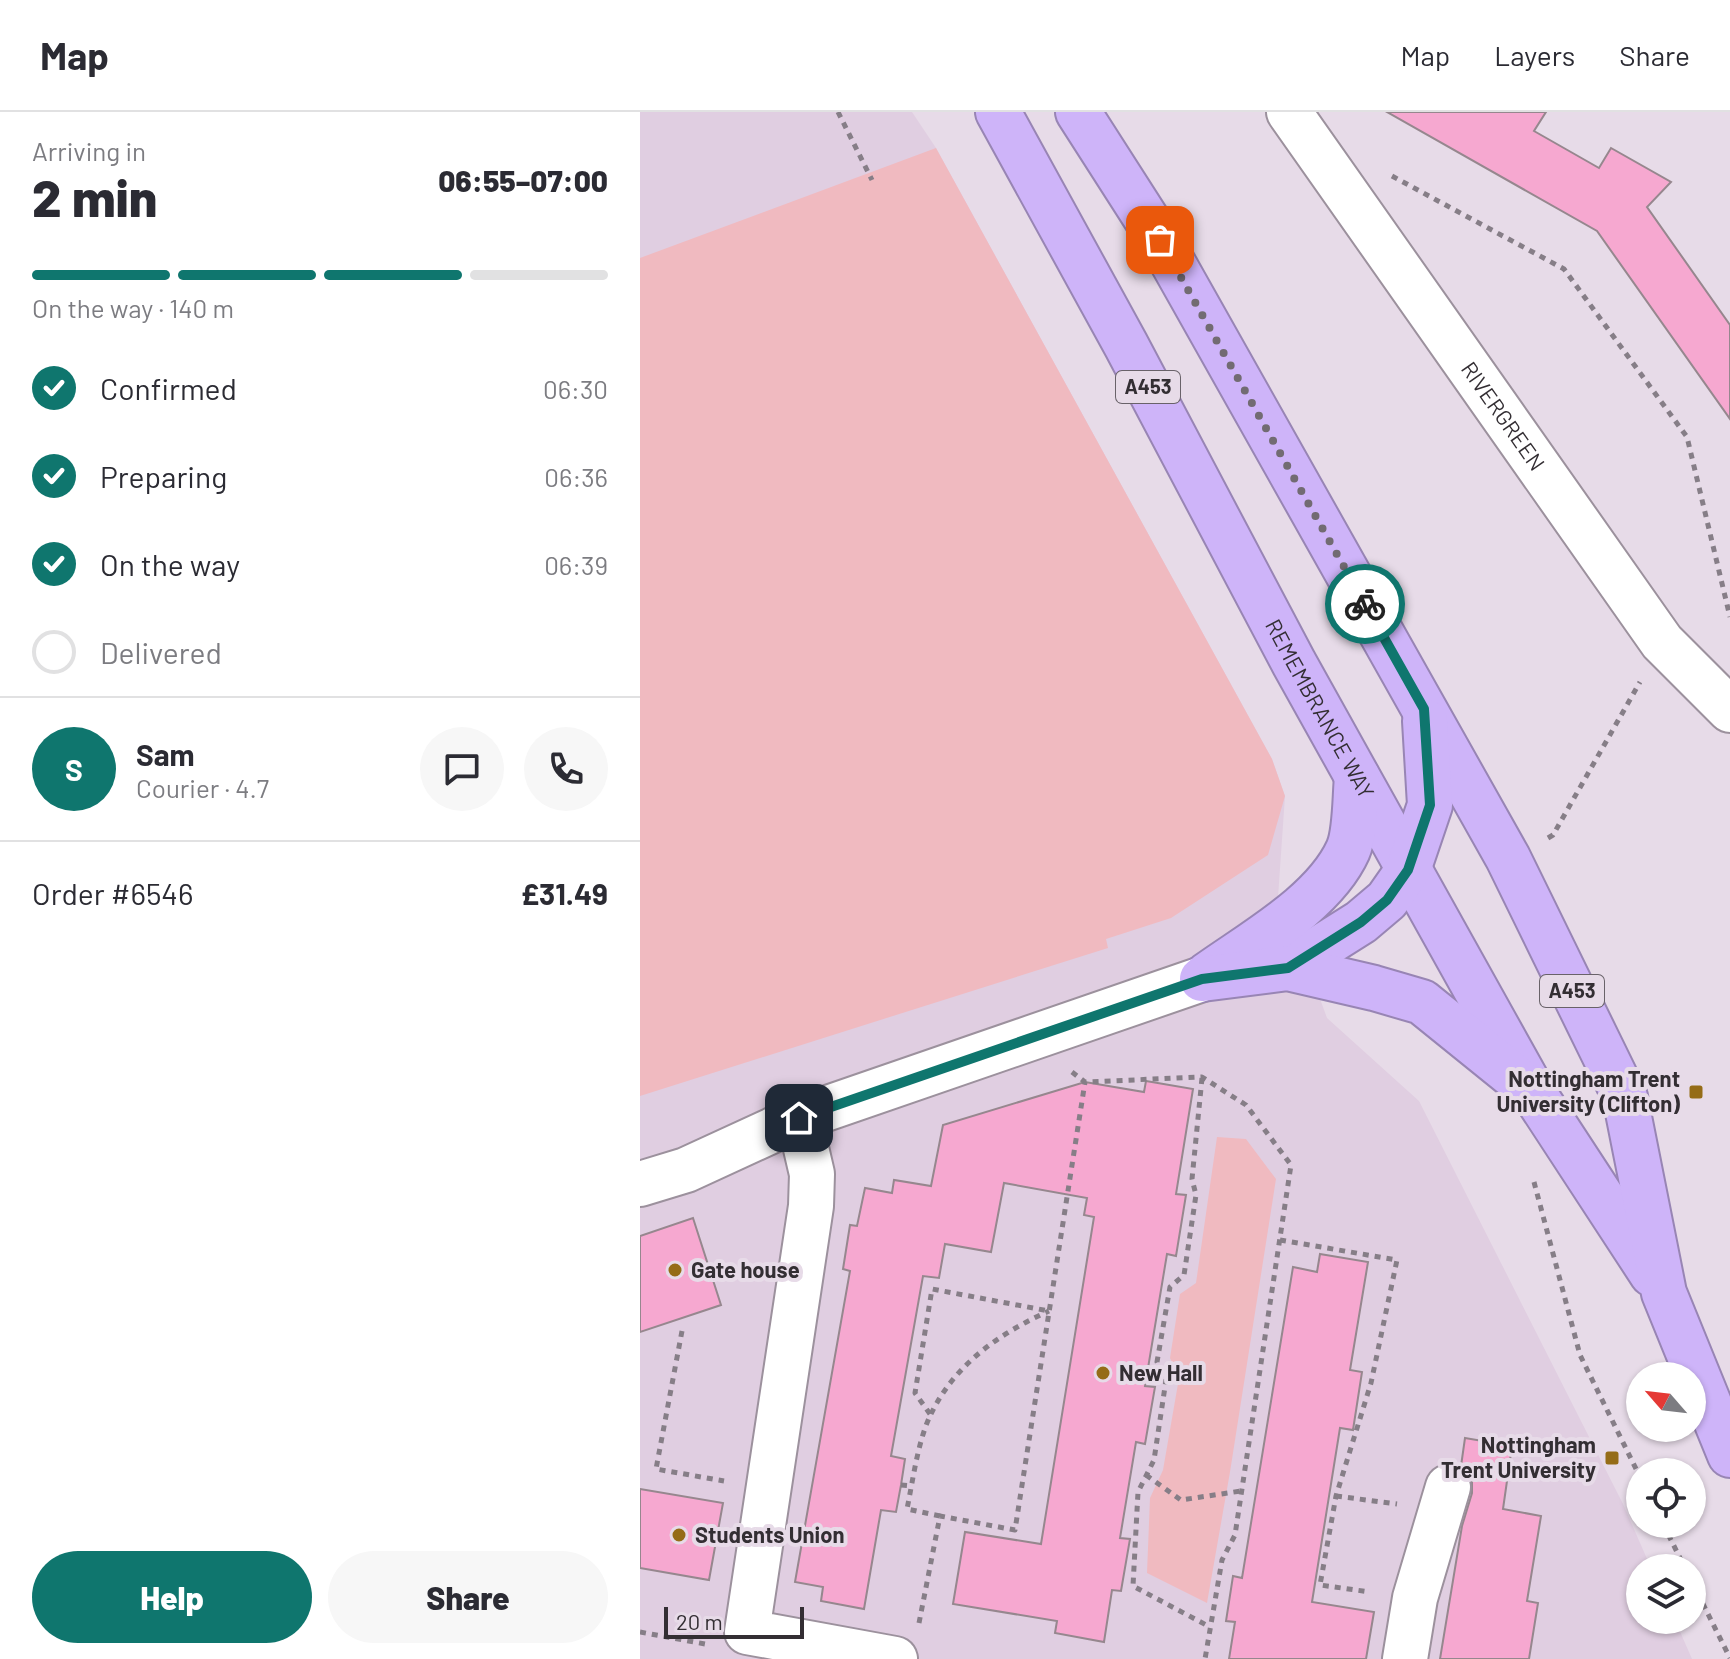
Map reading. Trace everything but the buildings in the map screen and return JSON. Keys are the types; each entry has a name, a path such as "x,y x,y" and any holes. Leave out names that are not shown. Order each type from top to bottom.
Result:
{"highway":[{"name":"REMEMBRANCE WAY","path":"998,112 1357,777 1533,1092 1664,1293"},
{"name":"REMEMBRANCE WAY","path":"1078,112 1160,240 1508,858 1625,1097 1664,1293 1730,1455"},
{"path":"1288,968 1361,922 1387,900 1408,870 1430,805 1424,709"},
{"path":"1202,979 1302,906 1332,877 1349,847 1357,777"},
{"path":"1202,979 1288,968 1422,1002 1533,1092"}],"street":[{"name":"RIVERGREEN","path":"1289,112 1662,642 1730,710"},
{"path":"640,1184 686,1170 799,1118 1202,979"},
{"path":"799,1118 812,1174 811,1206 747,1632 906,1645"},
{"path":"1405,1659 1415,1598 1445,1499"}],"path":[{"path":"838,112 872,180"},
{"path":"1330,170 1370,165 1564,269 1687,437 1730,617"},
{"path":"1065,1063 1085,1082 1202,1077 1246,1105 1291,1165 1235,1535 1222,1560 1205,1659"},
{"path":"1202,1077 1192,1179 1196,1195 1184,1275 1170,1287 1157,1362 1166,1380 1154,1460 1138,1492 1133,1586 1210,1627"},
{"path":"1050,1311 1012,1327 981,1350 951,1382 930,1415 907,1509 1015,1530 1050,1311 1085,1082"},
{"path":"1533,1179 1580,1355 1631,1458"},
{"path":"1280,1240 1397,1260 1371,1383 1336,1496 1320,1585 1415,1598"},
{"path":"930,1415 915,1393 932,1289 1050,1311"},
{"path":"682,1331 656,1469 717,1479"},
{"path":"1146,1475 1181,1500 1241,1491"},
{"path":"901,1485 912,1486"},
{"path":"1336,1496 1445,1499"},
{"path":"906,1645 940,1516"},
{"path":"1706,1610 1730,1658"},
{"path":"640,1634 680,1639"}],"shaded area":[{"path":"640,112 912,112 936,148 1272,759 1285,796 1277,912 1308,966 1327,1018 1419,1101 1623,1504 1626,1538 1638,1538 1645,1554 1626,1554 1626,1634 1681,1634 1692,1659 640,1659"},
{"path":"936,148 1272,759 1285,796 1268,855 1171,918 1106,939 1108,948 640,1096 640,258"},
{"path":"1217,1137 1246,1139 1276,1179 1207,1603 1147,1573 1150,1498 1163,1470 1179,1378 1170,1358 1180,1294 1196,1283"}],"way so far":[{"path":"1160,240 1365,604"}],"place":[{"name":"Nottingham Trent University (Clifton)","path":"1696,1092"},
{"name":"Gate house","path":"675,1270"},
{"name":"New Hall","path":"1103,1373"},
{"name":"Nottingham Trent University","path":"1612,1458"},
{"name":"Students Union","path":"679,1535"}],"route":[{"path":"799,1118 1202,979 1288,968 1361,922 1387,900 1408,870 1430,805 1424,709 1365,604"}]}
